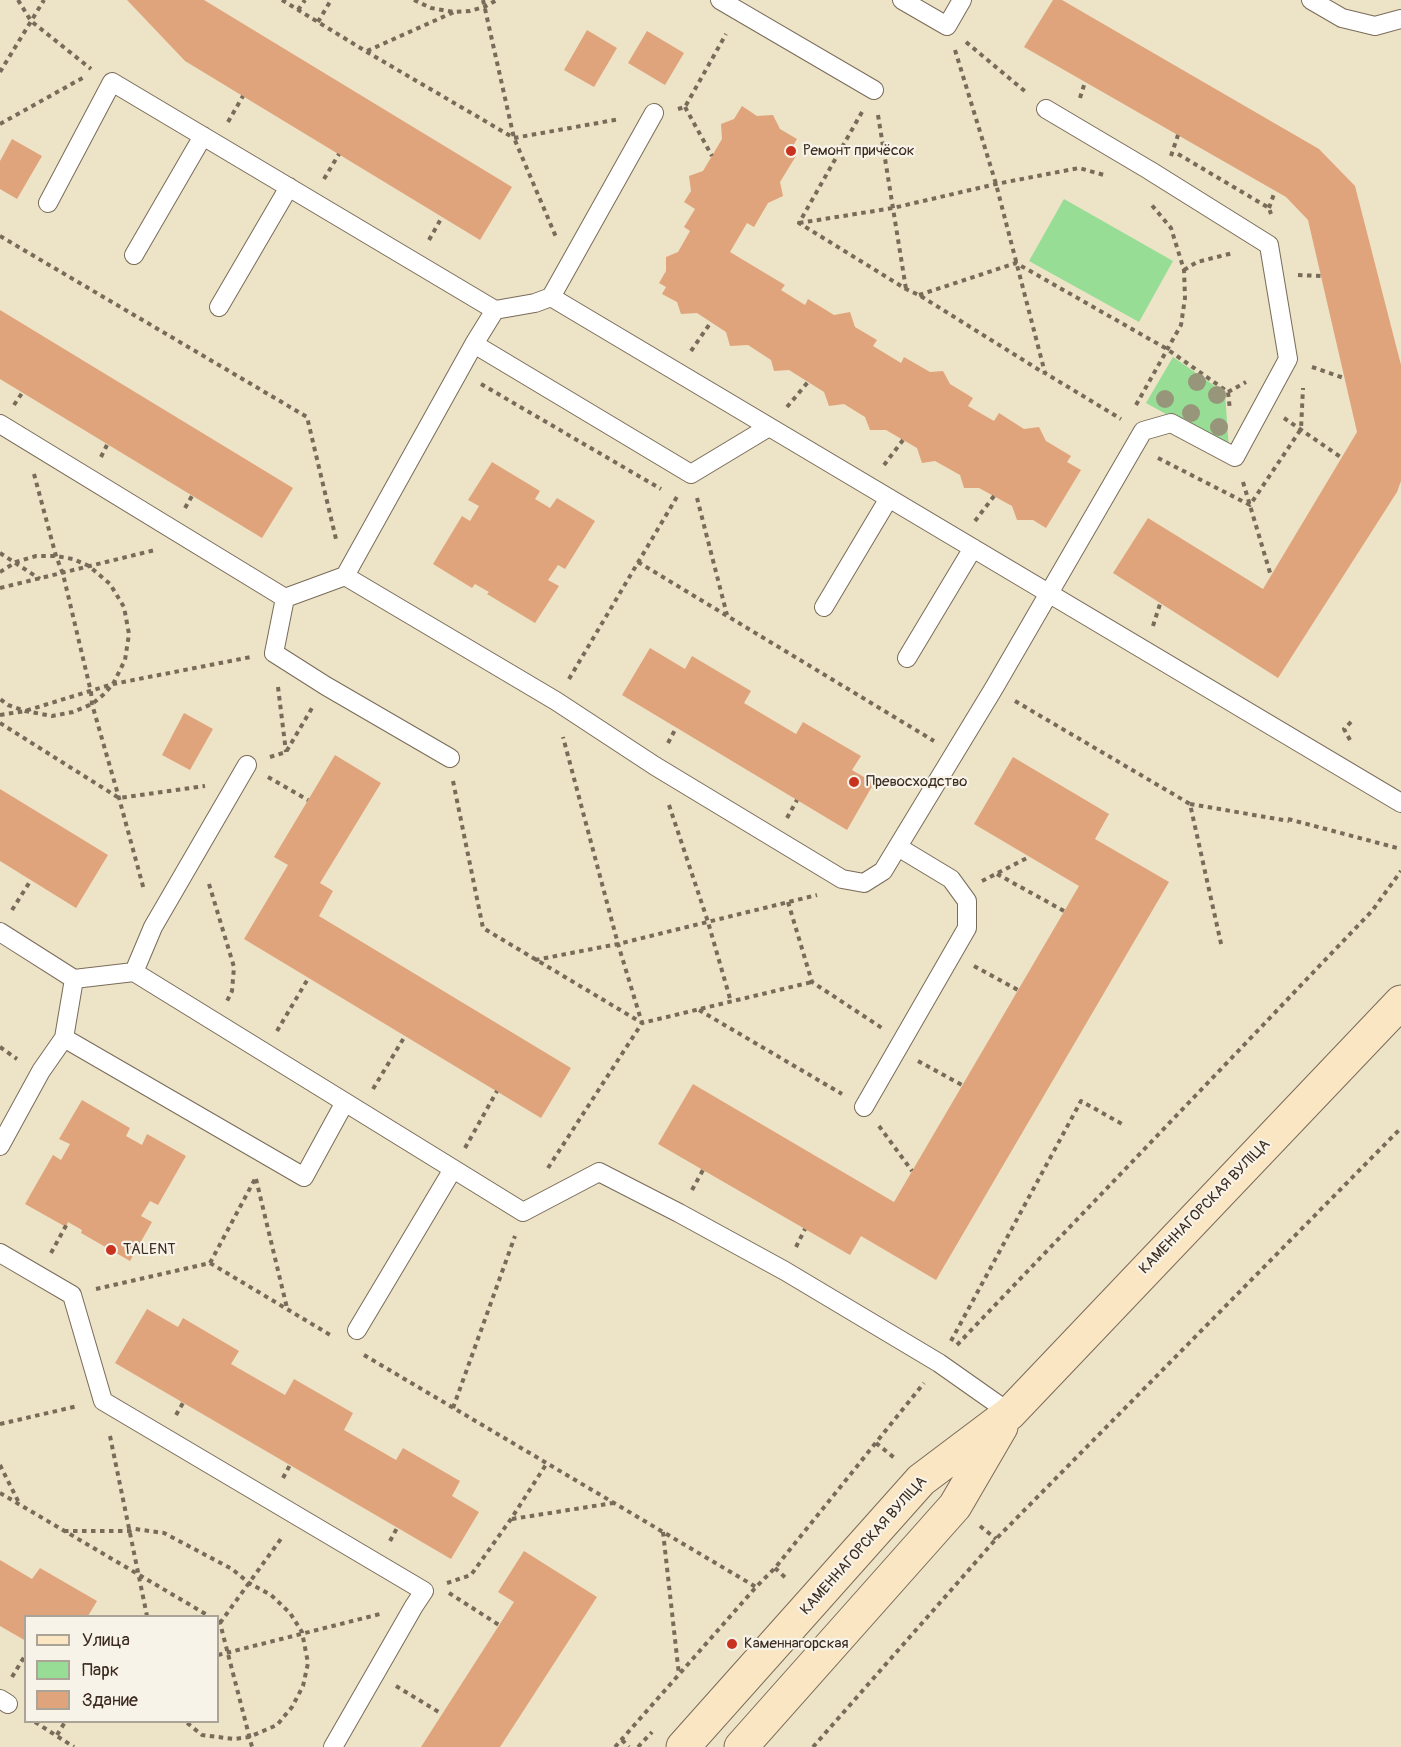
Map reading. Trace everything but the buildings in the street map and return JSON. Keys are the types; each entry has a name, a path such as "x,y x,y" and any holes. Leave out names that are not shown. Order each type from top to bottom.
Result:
{"main road":[{"name":"КАМЕННАГОРСКАЯ ВУЛІЦА","path":"683,1747 921,1480 1010,1413 1401,1002"},
{"name":"КАМЕННАГОРСКАЯ ВУЛІЦА","path":"741,1747 955,1506 1010,1413"}],"lane":[{"path":"720,0 874,90"},
{"path":"902,0 947,26 962,0"},
{"path":"1311,0 1342,18 1375,26 1401,19"},
{"path":"48,203 112,82 495,310 535,303 551,297 654,113"},
{"path":"345,576 556,701 656,766 842,879 864,883 883,871 1050,594 1143,431 1171,423 1235,457 1264,404 1297,362 1269,245 1046,109"},
{"path":"134,255 203,136"},
{"path":"219,307 289,187"},
{"path":"551,297 1401,803"},
{"path":"285,598 345,576 495,310"},
{"path":"474,344 691,474 769,427"},
{"path":"0,424 285,598"},
{"path":"824,607 889,498"},
{"path":"907,658 973,548"},
{"path":"285,598 274,652 326,686 450,758"},
{"path":"134,972 153,927 247,765"},
{"path":"864,1107 967,928 967,901 951,879 898,847"},
{"path":"3,926 74,980 134,972 524,1212 599,1172 775,1266 939,1363 1010,1413"},
{"path":"0,1146 41,1071 64,1038 74,980"},
{"path":"64,1038 304,1177 353,1107"},
{"path":"357,1330 453,1169"},
{"path":"0,1253 72,1295 103,1401 425,1595 375,1673 333,1747"}],"path":[{"path":"0,124 94,71 32,21 18,0"},
{"path":"0,72 44,0"},
{"path":"282,0 514,138"},
{"path":"298,10 305,0"},
{"path":"318,22 331,0"},
{"path":"414,0 431,8 454,12 470,11 503,0"},
{"path":"483,0 514,138 557,240"},
{"path":"484,7 496,0"},
{"path":"367,52 454,12"},
{"path":"947,26 1046,109"},
{"path":"947,26 996,184 1045,373"},
{"path":"874,90 906,289"},
{"path":"799,223 874,90"},
{"path":"1080,97 1090,103"},
{"path":"685,107 712,156"},
{"path":"1170,149 1269,208 1272,219"},
{"path":"799,223 893,208 996,184 1079,168 1110,177"},
{"path":"1126,422 1180,324 1185,298 1184,270 1172,228 1149,201"},
{"path":"799,223 1143,431"},
{"path":"0,236 307,417 345,576"},
{"path":"1184,270 1197,262 1269,245"},
{"path":"919,295 1016,263 1167,349 1228,392 1235,457 1271,576"},
{"path":"676,372 711,322"},
{"path":"1250,505 1301,429 1297,362 1344,378"},
{"path":"476,382 676,498"},
{"path":"769,427 808,382"},
{"path":"1264,404 1342,458"},
{"path":"24,439 63,574 92,704 153,927"},
{"path":"868,486 903,440"},
{"path":"1150,454 1250,505"},
{"path":"642,1023 618,944 562,734 556,701 691,474"},
{"path":"691,474 727,615"},
{"path":"0,588 190,541"},
{"path":"0,553 41,579"},
{"path":"0,572 16,562 36,556 73,559 89,566 110,584 124,607 129,634 125,660 113,684 92,704 73,712 52,716 25,711 8,705 0,699"},
{"path":"638,562 954,753"},
{"path":"0,715 25,711 113,684 274,652 286,752 326,686"},
{"path":"994,688 1190,804 1293,821"},
{"path":"1350,742 1344,729 1353,720"},
{"path":"0,723 119,798 237,782"},
{"path":"450,758 454,793 483,928 642,1023 812,982"},
{"path":"247,765 308,800"},
{"path":"656,766 708,922 731,1002"},
{"path":"1190,804 1221,948"},
{"path":"1288,819 1401,849"},
{"path":"198,849 234,967 232,991 216,1023"},
{"path":"961,893 1029,857"},
{"path":"615,1747 775,1568 939,1363 1371,911 1401,871"},
{"path":"997,874 1064,911"},
{"path":"3,926 31,880"},
{"path":"535,960 618,944 864,883"},
{"path":"788,902 812,982 900,1045 962,1085"},
{"path":"952,955 1018,990"},
{"path":"264,1052 309,977"},
{"path":"698,1010 864,1107 912,1171"},
{"path":"353,1107 405,1036"},
{"path":"0,1047 17,1058"},
{"path":"453,1169 497,1091"},
{"path":"939,1363 1081,1101 1122,1124"},
{"path":"813,1747 996,1539 1401,1128"},
{"path":"210,1263 256,1177 288,1309"},
{"path":"39,1275 68,1222"},
{"path":"72,1295 210,1263 336,1338"},
{"path":"356,1350 756,1587"},
{"path":"0,1424 103,1401 147,1615"},
{"path":"876,1443 899,1462"},
{"path":"219,1655 301,1633 425,1595 471,1575 547,1463"},
{"path":"0,1465 20,1505"},
{"path":"0,1493 206,1615"},
{"path":"511,1519 613,1503"},
{"path":"252,1747 219,1622 297,1516"},
{"path":"979,1525 996,1539"},
{"path":"64,1531 129,1531 135,1529 164,1533 232,1569 249,1583 271,1595 290,1613 301,1633 309,1663 303,1686 292,1707 277,1725 249,1737 234,1739 202,1735 187,1723"},
{"path":"662,1532 679,1676"},
{"path":"775,1568 789,1581"},
{"path":"425,1595 499,1625"},
{"path":"375,1673 442,1714"},
{"path":"37,1723 74,1747"},
{"path":"57,1736 64,1723"},
{"path":"622,1740 629,1747"}],"green space":[{"path":"1064,199 1173,261 1139,322 1029,261"},
{"path":"1173,357 1225,393 1229,449 1146,403"}],"place":[{"name":"Ремонт причёсок","path":"791,151"},
{"name":"Превосходство","path":"854,782"},
{"name":"TALENT","path":"111,1250"},
{"name":"Каменнагорская","path":"732,1644"}]}
